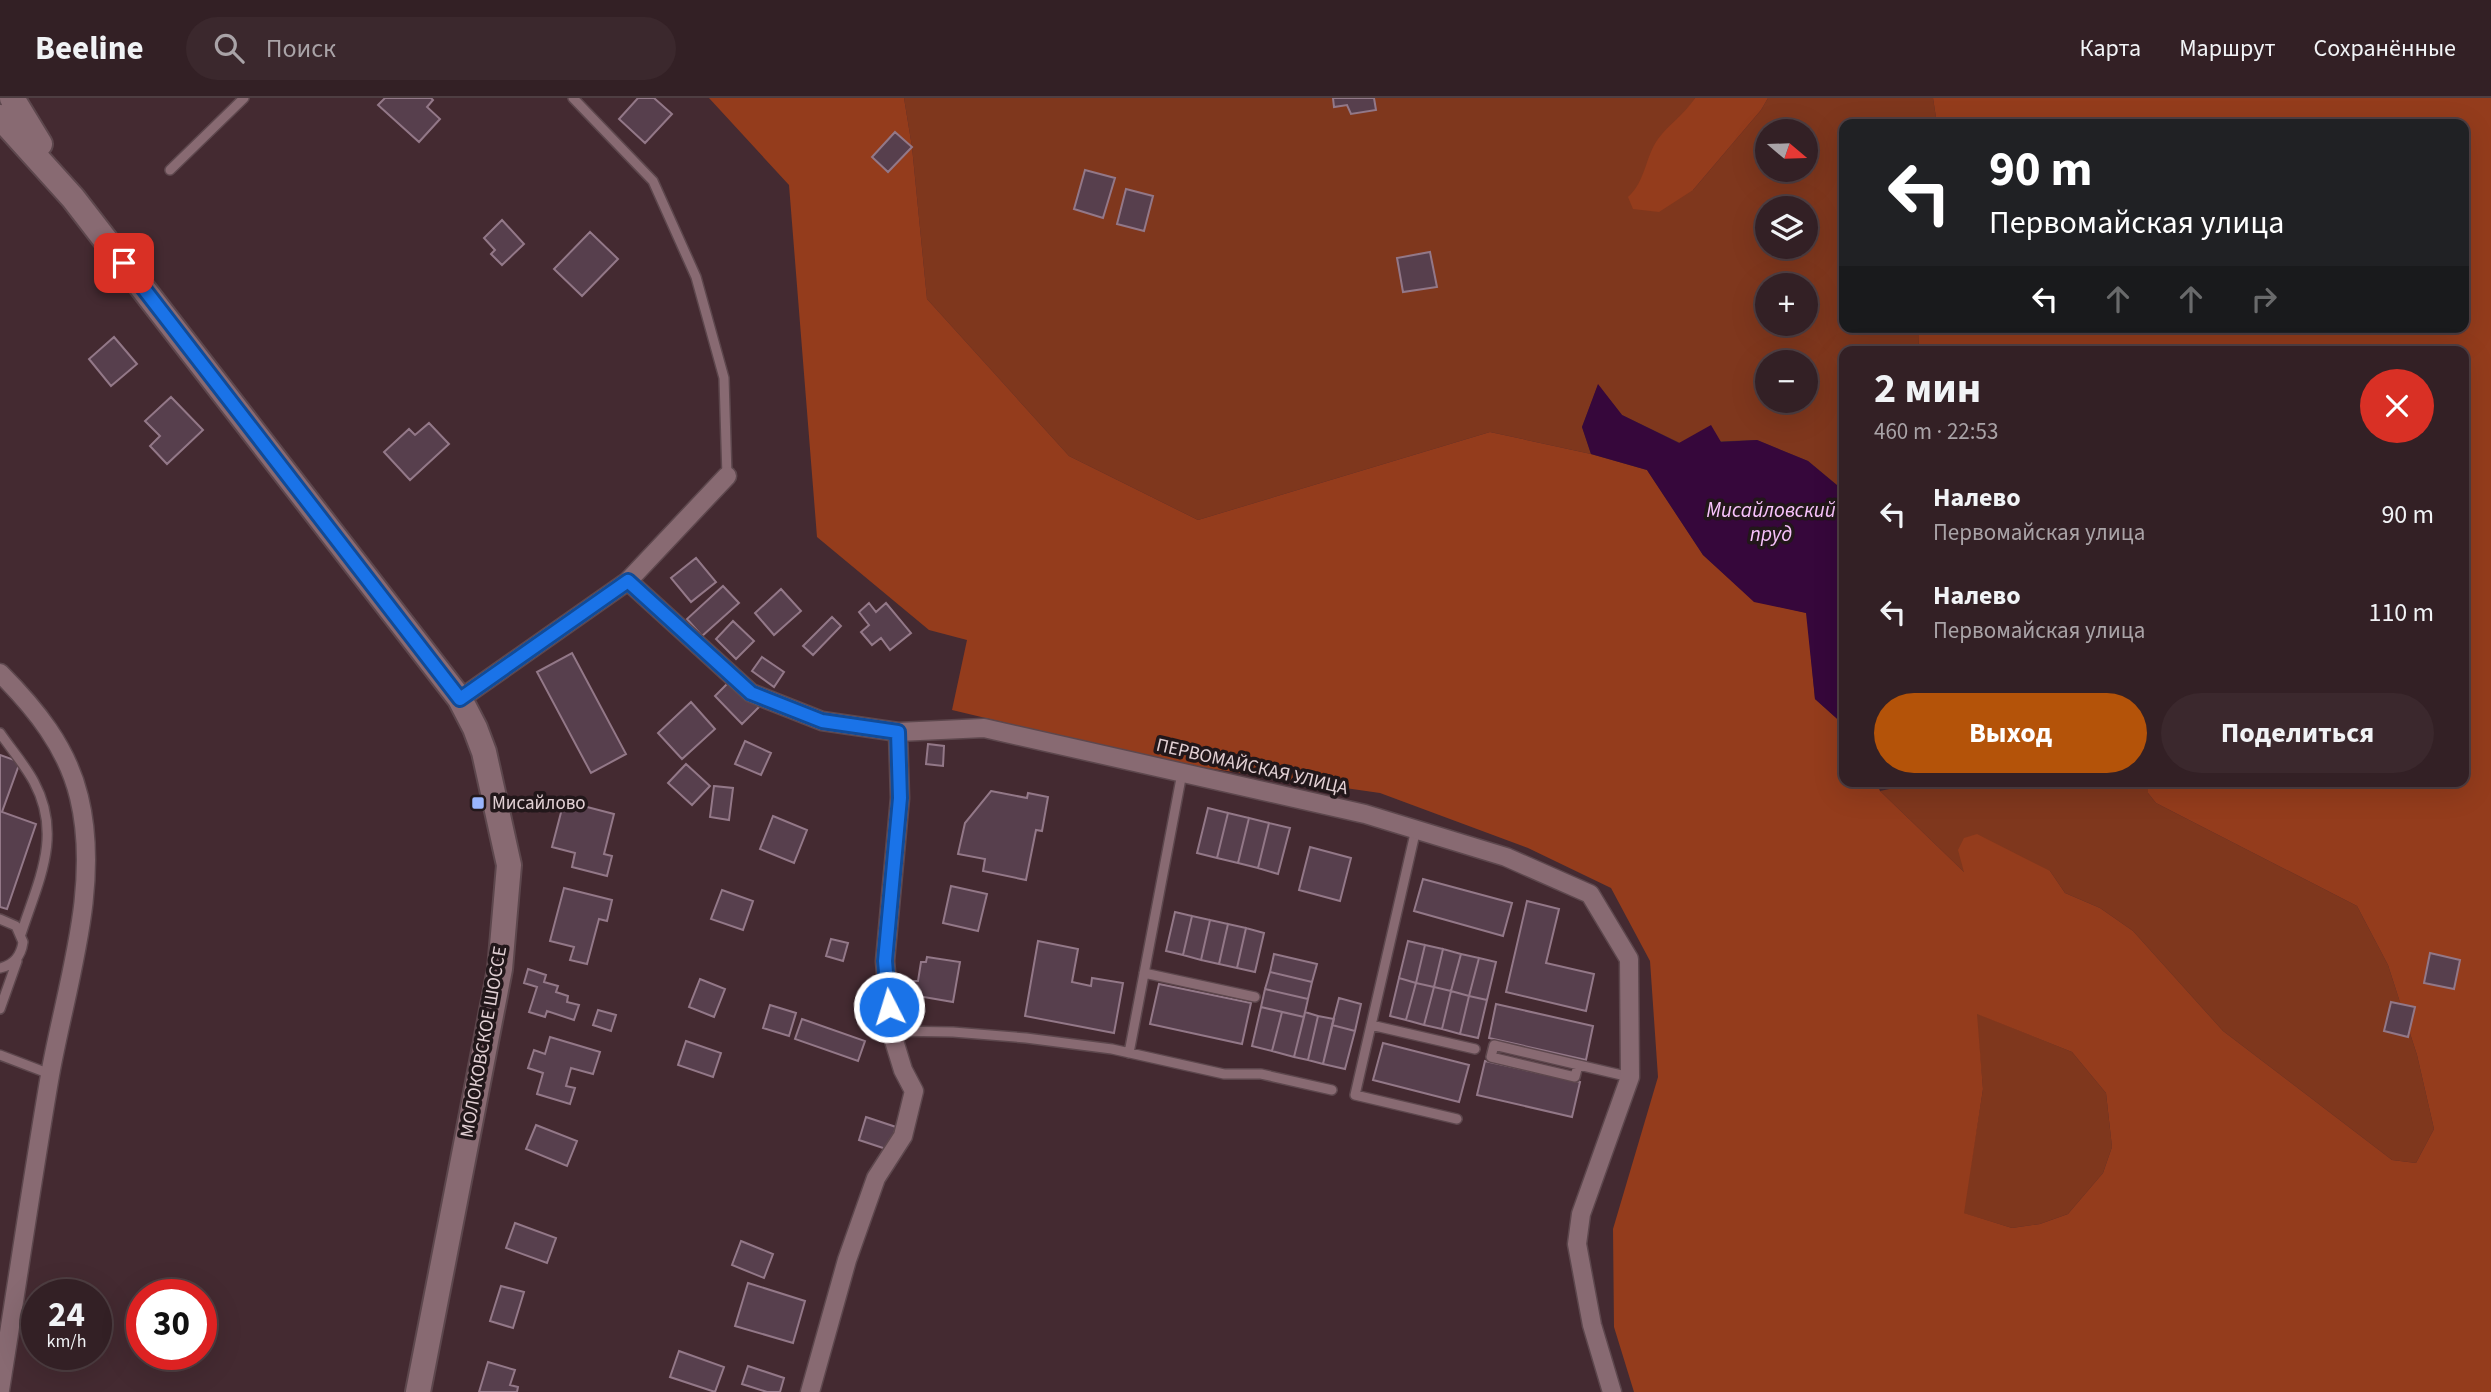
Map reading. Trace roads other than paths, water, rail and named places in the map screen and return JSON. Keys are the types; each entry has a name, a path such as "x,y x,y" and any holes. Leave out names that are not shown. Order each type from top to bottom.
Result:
{"main road":[{"name":"МОЛОКОВСКОЕ ШОССЕ","path":"12,98 73,198"},
{"name":"МОЛОКОВСКОЕ ШОССЕ","path":"0,117 73,198 460,699 484,752 509,865 500,969 418,1392"}],"street":[{"path":"460,699 628,581 727,476"},
{"name":"ПЕРВОМАЙСКАЯ УЛИЦА","path":"628,581 751,693 822,721 898,732 984,728 1365,814 1506,857 1590,894 1629,959 1630,1077 1581,1214 1577,1244 1592,1325 1612,1392"},
{"path":"0,673 46,722 62,753 79,795 87,847 87,878 50,1074 0,1390"},
{"path":"810,1392 847,1260 876,1178 904,1136 914,1091 903,1070 891,1031 885,961 900,798 898,732"}],"lane":[{"path":"170,170 244,98"},
{"path":"573,98 653,181 696,276 724,378 727,476"},
{"path":"0,733 34,782 46,813 49,834 45,858 21,934"},
{"path":"1129,1053 1182,773"},
{"path":"1416,830 1355,1095 1457,1119"},
{"path":"0,919 16,926 23,942 0,1009"},
{"path":"0,968 18,958"},
{"path":"1144,973 1255,997"},
{"path":"1371,1025 1475,1049"},
{"path":"891,1031 953,1032 1026,1038 1129,1053 1224,1074 1261,1074 1332,1090"},
{"path":"1578,1065 1575,1077 1492,1057 1494,1045 1630,1077"},
{"path":"0,1055 50,1074"}],"water":[{"name":"Мисайловский пруд","path":"1598,384 1622,415 1679,443 1711,425 1721,442 1757,440 1808,461 1839,487 1839,721 1815,699 1806,613 1754,602 1703,555 1647,470 1591,454 1582,427"}],"place":[{"name":"Мисайлово","path":"478,803"}]}
